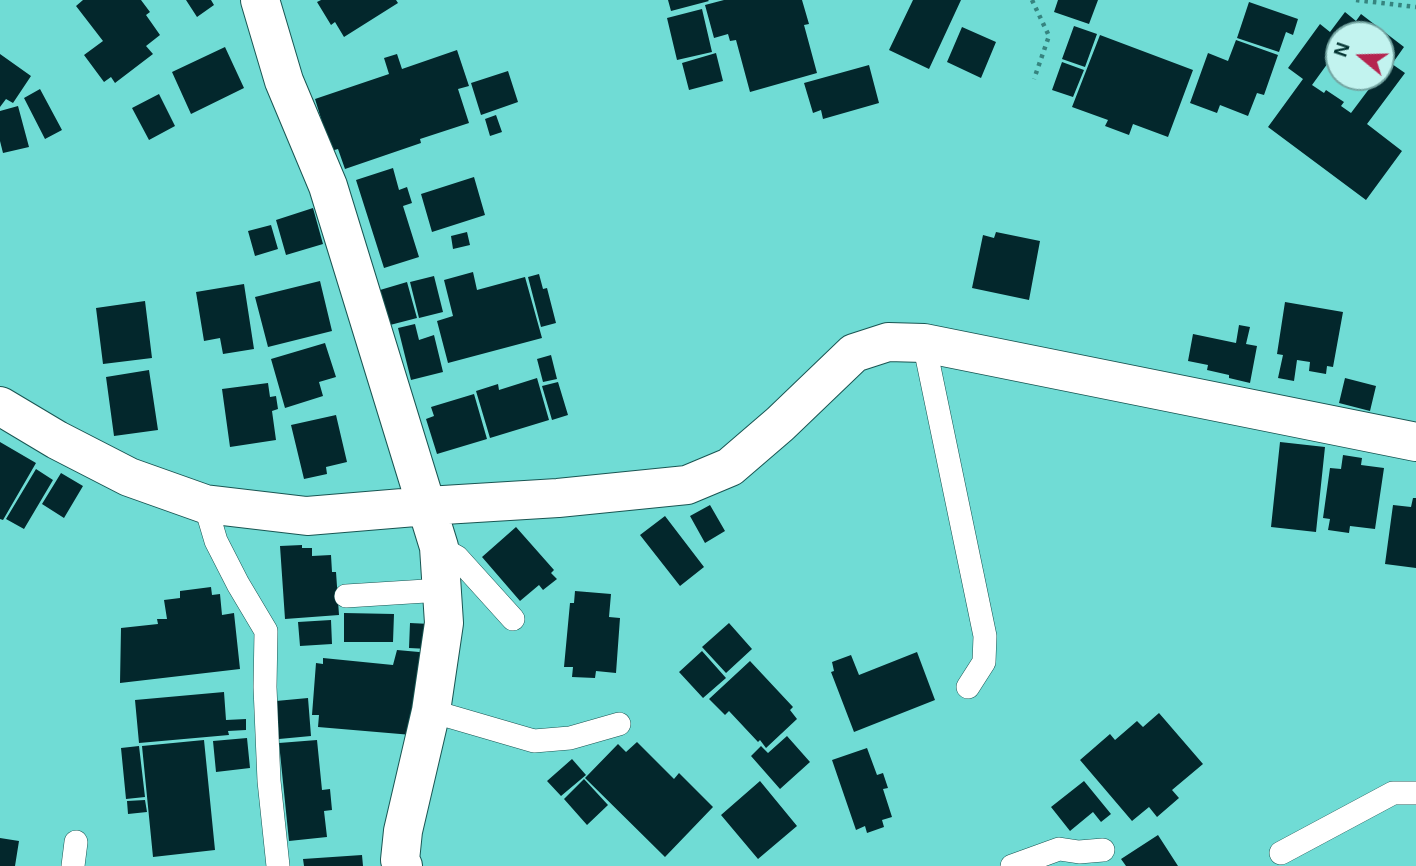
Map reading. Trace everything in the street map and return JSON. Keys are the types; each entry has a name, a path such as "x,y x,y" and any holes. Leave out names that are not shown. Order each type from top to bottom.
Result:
{"street":[{"path":"260,0 284,81 328,186 439,547 444,623 431,711 403,831 400,860 403,866"},
{"path":"0,406 57,440 129,477 205,504 307,516 558,498 687,485 730,467 780,424 854,353 888,342 924,343 1416,442"}],"lane":[{"path":"924,343 985,636 984,662 968,687"},
{"path":"205,504 216,541 266,631 265,687 269,781 278,866"},
{"path":"439,547 457,557 513,619"},
{"path":"346,596 442,590"},
{"path":"431,711 534,741 570,738 619,724"},
{"path":"1280,853 1393,793 1416,793"},
{"path":"73,866 76,842"},
{"path":"1015,866 1059,849 1079,852 1103,850"}],"path":[{"path":"1032,0 1049,36 1034,79"},
{"path":"1356,0 1416,7"}],"building":[{"path":"83,0 141,0 150,12 146,15 160,35 146,46 153,54 115,83 111,77 104,82 84,55 103,41 76,6"},
{"path":"186,0 211,0 214,5 197,17"},
{"path":"396,0 398,3 344,37 335,22 331,25 317,2"},
{"path":"668,0 708,0 709,1 671,11"},
{"path":"724,0 802,0 809,24 804,25 817,73 750,92 736,40 730,41 728,34 714,38 705,5"},
{"path":"913,0 961,0 929,69 889,50"},
{"path":"1058,0 1098,0 1089,24 1054,12"},
{"path":"1249,2 1298,19 1293,35 1286,32 1279,52 1237,38"},
{"path":"702,9 712,52 677,60 667,18"},
{"path":"1345,12 1356,21 1338,21"},
{"path":"1361,14 1370,21 1356,21"},
{"path":"1320,24 1325,28 1325,67 1312,85 1344,102 1341,106 1351,113 1368,91 1392,91 1367,124 1402,151 1366,200 1268,127 1303,79 1288,68"},
{"path":"1074,26 1097,34 1085,67 1062,59"},
{"path":"962,27 996,42 981,78 947,62"},
{"path":"1100,35 1193,70 1168,137 1133,124 1129,135 1105,126 1108,120 1072,107"},
{"path":"1236,40 1278,55 1264,95 1257,93 1248,116 1220,105 1217,113 1190,103 1208,53 1228,61"},
{"path":"1395,40 1404,47 1395,60"},
{"path":"225,47 244,88 191,114 172,72"},
{"path":"457,50 469,86 458,89 469,123 345,169 338,149 331,151 315,99 389,74 384,58 397,54 402,69"},
{"path":"716,53 723,81 689,90 682,63"},
{"path":"0,54 31,76 13,103 6,99 0,107"},
{"path":"1062,62 1084,70 1073,97 1052,90"},
{"path":"869,65 879,103 823,119 821,110 813,113 804,83"},
{"path":"1395,66 1405,73 1395,86"},
{"path":"508,71 518,102 481,115 471,83"},
{"path":"40,89 62,130 45,139 24,98"},
{"path":"159,94 175,126 149,140 132,108"},
{"path":"18,106 29,147 3,153 0,141 0,111"},
{"path":"496,115 502,132 490,136 485,119"},
{"path":"393,168 399,190 407,187 412,203 403,206 419,257 384,268 356,180"},
{"path":"474,177 485,215 432,232 421,194"},
{"path":"313,208 323,244 286,255 276,220"},
{"path":"271,225 278,249 255,256 248,231"},
{"path":"467,232 470,245 453,249 451,236"},
{"path":"996,232 1040,241 1029,300 972,288 983,235 994,238"},
{"path":"473,272 477,290 525,277 542,338 448,363 437,321 453,316 444,280"},
{"path":"539,274 543,289 547,288 556,323 541,327 528,277"},
{"path":"434,276 443,312 419,318 410,282"},
{"path":"320,281 332,331 268,347 255,297"},
{"path":"407,282 417,318 390,325 380,290"},
{"path":"244,284 254,349 223,354 220,338 204,341 196,292"},
{"path":"145,301 152,358 103,364 96,308"},
{"path":"1285,302 1343,312 1333,367 1327,366 1326,374 1309,371 1310,362 1297,360 1294,381 1278,378 1283,355 1277,354"},
{"path":"415,324 419,340 434,335 443,372 411,380 398,328"},
{"path":"1239,325 1250,327 1246,344 1257,346 1250,383 1207,370 1208,365 1188,361 1193,334 1236,343"},
{"path":"325,343 336,377 319,382 323,396 285,408 271,359"},
{"path":"551,355 557,379 543,382 537,359"},
{"path":"149,370 158,430 114,436 106,377"},
{"path":"537,378 549,420 490,438 476,391 498,384 499,390"},
{"path":"1345,378 1376,386 1370,411 1339,403"},
{"path":"558,382 568,415 552,420 542,386"},
{"path":"268,383 270,397 276,396 278,409 272,411 276,440 230,447 222,389"},
{"path":"474,394 487,439 437,454 426,419 434,416 431,407"},
{"path":"336,415 347,462 326,467 327,474 304,479 291,425"},
{"path":"0,442 36,463 3,520 0,519"},
{"path":"1280,442 1325,447 1316,532 1271,527"},
{"path":"1343,455 1362,458 1361,465 1384,468 1375,529 1350,526 1349,533 1328,530 1330,519 1323,518 1330,468 1341,469"},
{"path":"36,469 53,480 24,529 6,519"},
{"path":"61,473 83,486 64,518 42,504"},
{"path":"1413,498 1416,498 1416,568 1385,564 1393,505 1411,507"},
{"path":"710,505 725,531 705,543 690,516"},
{"path":"665,516 704,567 680,586 640,535"},
{"path":"516,527 554,570 551,573 557,579 543,590 539,585 520,601 482,557"},
{"path":"302,545 302,548 312,548 312,556 331,555 332,572 336,572 339,615 285,619 280,546"},
{"path":"211,587 212,595 220,594 222,615 234,613 240,669 120,683 121,628 158,624 157,619 167,619 164,600 180,598 180,591"},
{"path":"575,591 611,594 609,617 620,618 616,673 596,671 595,678 572,677 573,667 564,667 570,603 574,603"},
{"path":"344,613 394,614 393,642 344,642"},
{"path":"331,620 332,644 300,646 298,622"},
{"path":"410,623 430,624 429,649 409,648"},
{"path":"729,623 752,649 726,673 702,647"},
{"path":"397,650 430,653 412,735 318,727 319,715 312,715 316,663 323,664 323,658 393,665"},
{"path":"702,651 726,678 703,698 679,672"},
{"path":"917,652 935,700 854,732 831,672 834,671 832,662 851,655 859,675"},
{"path":"750,661 793,707 790,710 797,719 766,748 729,711 725,715 709,699"},
{"path":"224,692 226,720 246,719 246,730 228,731 229,735 139,743 135,700"},
{"path":"308,698 311,736 279,739 276,701"},
{"path":"1159,713 1203,764 1172,790 1179,798 1157,817 1149,807 1132,821 1080,760 1110,734 1115,740 1137,721 1143,727"},
{"path":"787,736 810,762 780,789 751,756 761,746 768,753"},
{"path":"247,738 250,768 216,772 213,741"},
{"path":"204,740 215,850 153,857 142,746"},
{"path":"317,740 322,790 330,789 332,810 324,811 327,837 289,841 279,743"},
{"path":"637,742 674,779 679,773 713,807 665,857 585,778 618,744 626,752"},
{"path":"139,746 145,797 126,799 121,748"},
{"path":"867,748 877,775 883,773 888,788 883,789 892,817 882,820 884,827 867,833 865,826 856,830 832,760"},
{"path":"572,759 586,775 561,796 547,781"},
{"path":"584,779 608,805 587,825 564,799"},
{"path":"760,781 797,826 758,859 721,815"},
{"path":"1084,781 1111,814 1101,822 1093,812 1070,831 1051,807"},
{"path":"145,800 147,812 128,814 127,801"},
{"path":"1158,835 1178,866 1126,866 1121,859"},
{"path":"0,838 19,841 15,866 0,866"},
{"path":"362,855 363,866 304,866 303,859"}]}
